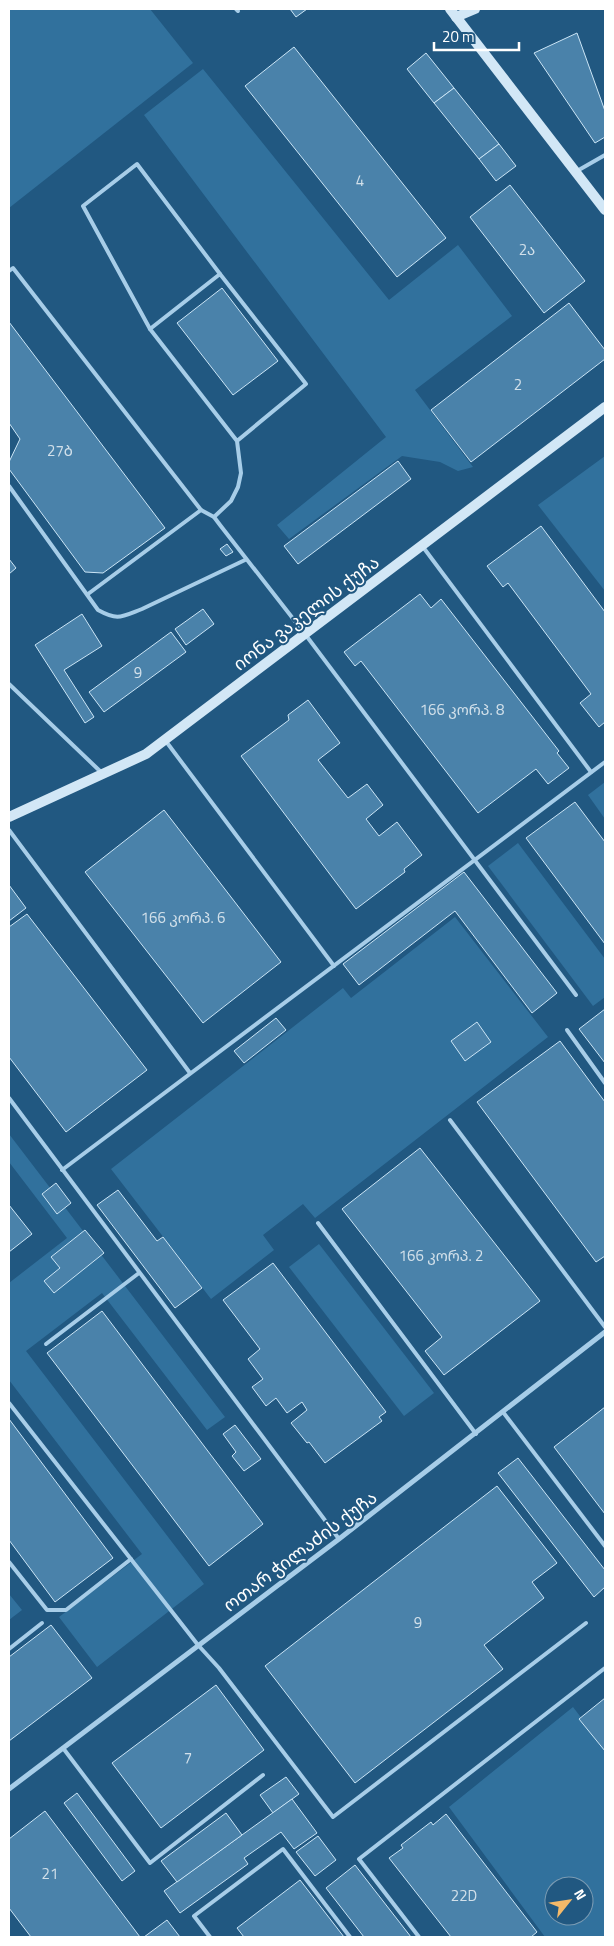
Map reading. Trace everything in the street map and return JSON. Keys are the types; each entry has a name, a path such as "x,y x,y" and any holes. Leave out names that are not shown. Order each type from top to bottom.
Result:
{"main road":[{"path":"476,9 453,13 605,210"},
{"name":"იონა ვაკელის ქუჩა","path":"9,818 146,754 605,407"}],"street":[{"name":"ოთარ ჭილაძის ქუჩა","path":"9,1789 476,1434 605,1332"}],"lane":[{"path":"576,171 605,155"},
{"path":"214,517 232,501 238,487 241,473 236,441 150,328 83,206 137,164 306,384 236,441"},
{"path":"9,271 14,268 201,510 214,517 245,560 305,634 576,995"},
{"path":"150,328 220,274"},
{"path":"9,486 98,610 112,618 125,616 245,560"},
{"path":"88,594 201,510"},
{"path":"421,546 591,772"},
{"path":"9,684 104,775"},
{"path":"165,740 334,966"},
{"path":"62,1170 605,762"},
{"path":"9,830 190,1073"},
{"path":"567,1030 605,1083"},
{"path":"9,1098 339,1539"},
{"path":"450,1120 605,1327"},
{"path":"318,1223 476,1434"},
{"path":"46,1344 139,1273"},
{"path":"9,1403 198,1645 219,1668 333,1817 586,1623"},
{"path":"503,1412 605,1546"},
{"path":"9,1562 46,1610 66,1610 130,1559"},
{"path":"9,1649 42,1623"},
{"path":"419,1937 359,1859 605,1668"},
{"path":"63,1748 150,1863 263,1775"},
{"path":"210,1937 194,1916 283,1848 350,1937"}],"shaded area":[{"path":"9,9 150,9 193,63 9,208"},
{"path":"203,69 389,300 458,245 512,316 415,390 473,467 458,471 440,462 402,456 289,539 277,525 386,437 144,115"},
{"path":"605,456 605,591 538,505"},
{"path":"605,782 605,819 588,795"},
{"path":"518,843 605,959 605,997 593,1006 488,866"},
{"path":"455,917 548,1037 315,1218 303,1204 263,1235 274,1250 211,1299 111,1169 343,988 351,998"},
{"path":"9,1134 225,1417 207,1430 102,1293 26,1351 204,1584 97,1667 59,1617 142,1554 9,1380 9,1283 67,1238 9,1162"},
{"path":"319,1244 434,1393 404,1416 289,1267"},
{"path":"9,1594 22,1610 9,1620"},
{"path":"573,1707 605,1749 605,1937 545,1937 449,1807"}],"building":[{"path":"290,9 307,9 296,17"},
{"path":"577,33 605,111 605,137 595,143 534,53"},
{"path":"294,47 446,238 397,277 245,86"},
{"path":"426,53 454,88 434,103 407,69"},
{"path":"454,88 499,144 479,159 434,103"},
{"path":"499,144 516,166 496,181 479,159"},
{"path":"510,185 585,281 544,313 470,217"},
{"path":"222,288 278,361 233,395 177,323"},
{"path":"569,303 605,350 605,359 471,462 431,410"},
{"path":"9,322 165,528 103,573 85,572 9,469 9,462 20,439 9,423"},
{"path":"398,461 411,479 298,564 284,546"},
{"path":"541,526 605,612 605,722 599,727 580,703 591,694 508,583 503,587 487,566"},
{"path":"227,544 233,552 226,556 220,549"},
{"path":"9,559 16,568 9,574"},
{"path":"420,594 431,608 441,599 559,751 557,753 569,768 548,784 536,769 478,813 361,661 355,666 344,652"},
{"path":"203,609 214,624 186,645 175,629"},
{"path":"82,614 102,646 64,670 94,717 85,723 35,645"},
{"path":"171,632 186,652 104,712 89,692"},
{"path":"308,700 340,743 318,760 348,798 367,784 383,805 366,819 379,836 397,822 422,855 404,869 405,872 356,909 241,756 289,720 288,715"},
{"path":"575,802 605,842 605,944 526,838"},
{"path":"164,810 281,962 203,1023 85,872"},
{"path":"464,872 557,993 532,1013 455,911 359,985 343,964"},
{"path":"9,885 26,908 9,921"},
{"path":"27,914 147,1070 66,1132 9,1057 9,927"},
{"path":"605,1009 605,1063 579,1029"},
{"path":"276,1018 286,1030 244,1063 234,1051"},
{"path":"477,1022 491,1042 465,1061 451,1041"},
{"path":"560,1041 605,1102 605,1256 596,1262 477,1102"},
{"path":"420,1148 540,1301 444,1375 425,1351 442,1337 342,1209"},
{"path":"56,1183 71,1203 57,1214 42,1194"},
{"path":"118,1190 157,1241 163,1237 202,1288 175,1308 97,1205"},
{"path":"9,1205 32,1234 9,1252"},
{"path":"85,1230 104,1253 54,1293 44,1281 60,1268 51,1257"},
{"path":"273,1263 386,1412 379,1417 382,1421 325,1463 291,1423 307,1410 302,1402 287,1413 276,1398 266,1406 252,1387 263,1379 248,1359 260,1349 223,1300"},
{"path":"102,1311 263,1524 209,1566 47,1353"},
{"path":"605,1407 605,1514 554,1447"},
{"path":"9,1419 113,1558 55,1602 9,1540"},
{"path":"235,1425 261,1459 244,1471 232,1456 236,1452 223,1434"},
{"path":"518,1458 605,1570 605,1587 594,1597 498,1473"},
{"path":"497,1486 557,1563 532,1582 544,1598 484,1645 503,1669 355,1783 265,1666"},
{"path":"51,1625 92,1678 9,1741 9,1657"},
{"path":"216,1685 264,1750 161,1828 112,1763"},
{"path":"605,1698 605,1751 579,1719"},
{"path":"286,1777 299,1794 273,1813 260,1795"},
{"path":"77,1793 135,1871 122,1881 64,1803"},
{"path":"292,1799 317,1833 294,1849 281,1832 244,1858 248,1864 180,1913 164,1891"},
{"path":"45,1811 140,1937 31,1937 9,1908 9,1839"},
{"path":"226,1813 242,1835 177,1882 161,1861"},
{"path":"446,1814 537,1932 531,1937 451,1937 389,1858 403,1848 401,1845 431,1822 433,1825"},
{"path":"318,1836 336,1860 315,1876 296,1852"},
{"path":"355,1865 411,1937 364,1937 326,1888"},
{"path":"300,1880 344,1937 244,1937 237,1928"},
{"path":"167,1920 180,1937 144,1937"}]}
